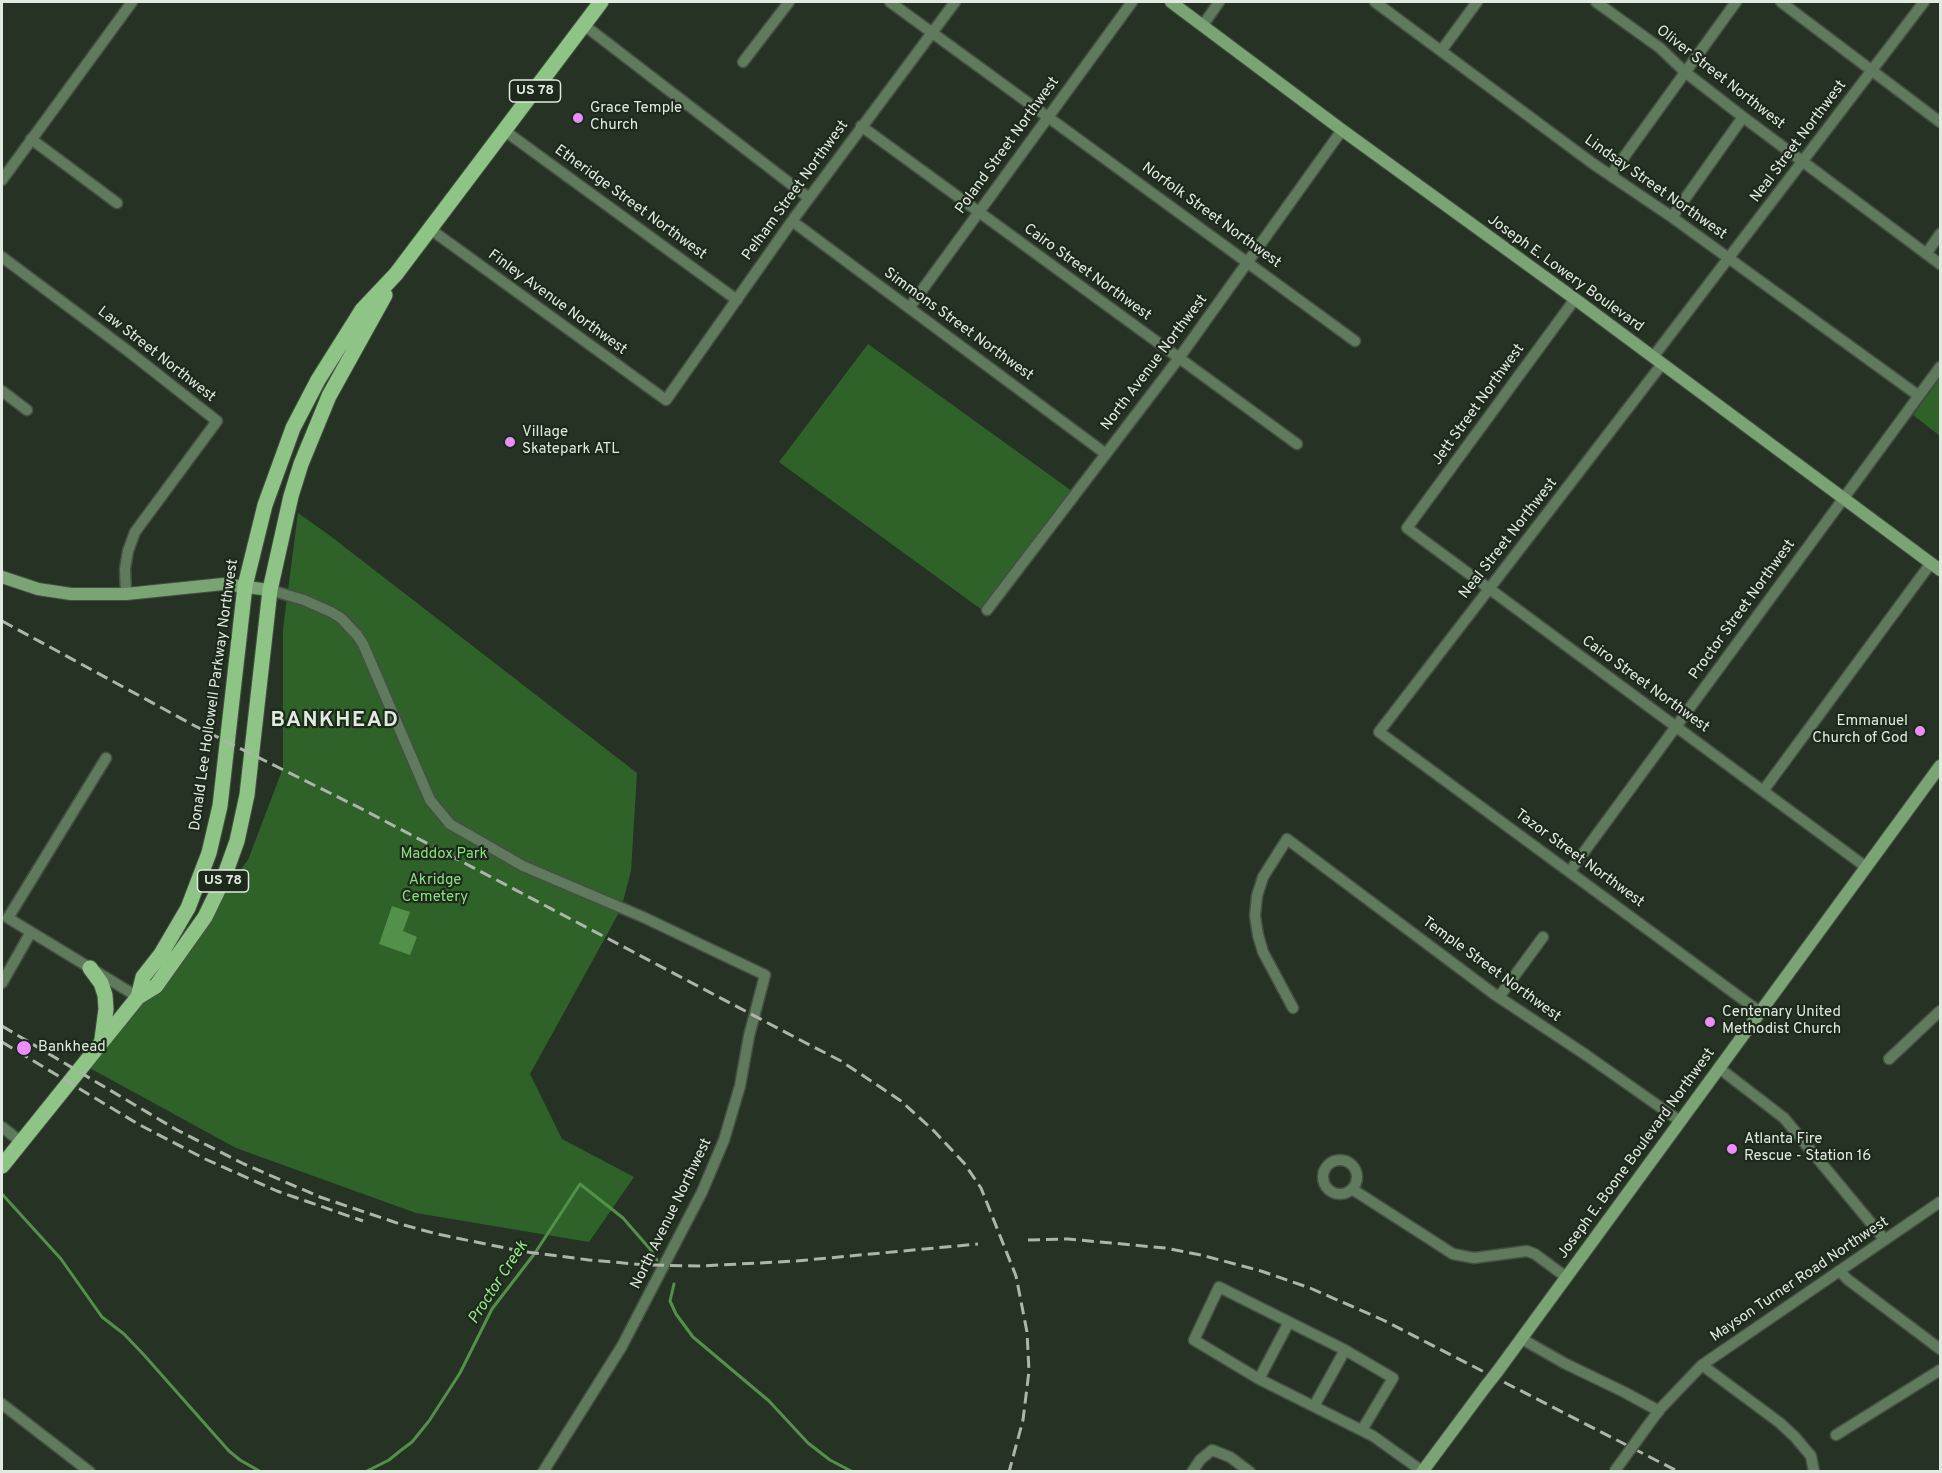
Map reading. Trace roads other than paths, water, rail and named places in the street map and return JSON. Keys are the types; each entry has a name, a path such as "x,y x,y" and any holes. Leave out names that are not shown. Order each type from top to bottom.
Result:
{"main road":[{"name":"Donald Lee Hollowell Parkway Northwest","path":"138,997 143,977 161,954 188,908 212,845 223,779 245,585 272,481 301,413 318,380 362,310 396,274 601,2"},
{"name":"Joseph E. Lowery Boulevard","path":"1171,2 1936,567"},
{"name":"Donald Lee Hollowell Parkway Northwest","path":"2,1166 138,997 156,986 196,931 223,880 237,841 247,795 270,590 291,496 329,396 396,274"},
{"path":"2,577 56,593 95,595 223,584 270,590"},
{"name":"Joseph E. Boone Boulevard Northwest","path":"1422,1471 1522,1339 1941,766"},
{"path":"90,968 101,983 105,995 106,1009 102,1040"}],"street":[{"path":"2,180 132,2"},
{"path":"743,62 789,2"},
{"name":"Norfolk Street Northwest","path":"891,2 1249,261 1355,341"},
{"name":"Pelham Street Northwest","path":"666,400 792,221 955,2"},
{"name":"Poland Street Northwest","path":"909,308 1132,2"},
{"path":"1203,25 1219,2"},
{"name":"Lindsay Street Northwest","path":"1375,2 1592,163 1672,217 1919,396"},
{"path":"1441,51 1477,2"},
{"name":"Oliver Street Northwest","path":"1596,2 1660,48 1685,72 1743,117 1941,264"},
{"path":"1611,175 1736,2"},
{"path":"1781,2 1941,122"},
{"name":"Neal Street Northwest","path":"1379,732 1490,589 1658,361 1729,258 1924,2"},
{"path":"584,26 809,198"},
{"path":"1672,217 1743,117"},
{"name":"Cairo Street Northwest","path":"861,126 1297,444"},
{"name":"North Avenue Northwest","path":"987,610 1179,358 1342,130"},
{"name":"Etheridge Street Northwest","path":"505,131 737,300"},
{"path":"31,140 117,203"},
{"name":"Simmons Street Northwest","path":"792,221 1106,454"},
{"name":"Finley Avenue Northwest","path":"430,229 666,400"},
{"path":"1926,254 1941,234"},
{"name":"Law Street Northwest","path":"2,257 217,421 135,532 128,551 125,569 126,594"},
{"name":"Jett Street Northwest","path":"1407,528 1575,299"},
{"name":"Proctor Street Northwest","path":"1570,871 1941,367"},
{"path":"2,391 27,410"},
{"name":"Cairo Street Northwest","path":"1407,528 1866,867"},
{"path":"1763,791 1936,567"},
{"name":"North Avenue Northwest","path":"270,590 304,600 331,612 341,618 357,635 363,644 430,801 450,824 523,866 643,917 765,975 749,1036 740,1086 724,1140 702,1192 622,1346 543,1472"},
{"name":"Tazor Street Northwest","path":"1379,732 1760,1012"},
{"path":"106,758 8,918 138,997"},
{"name":"Temple Street Northwest","path":"1293,1008 1263,952 1256,916 1257,896 1263,877 1287,839 1499,997 1680,1121"},
{"path":"2,983 31,933"},
{"path":"1499,997 1543,937"},
{"path":"1889,1059 1941,1011"},
{"path":"1719,1068 1784,1118 1886,1240"},
{"path":"2,1127 20,1141"},
{"path":"1352,1189 1453,1254 1474,1258 1527,1251 1535,1254 1566,1277"},
{"name":"Mayson Turner Road Northwest","path":"1614,1472 1659,1411 1702,1365 1941,1202"},
{"path":"1840,1271 1847,1279 1941,1349"},
{"path":"1362,1430 1393,1378 1345,1350 1219,1287 1194,1340 1259,1379 1362,1430 1422,1471"},
{"path":"1259,1379 1289,1322"},
{"path":"1522,1339 1659,1411"},
{"path":"1314,1406 1345,1350"},
{"path":"1702,1365 1780,1423 1795,1437 1811,1456 1814,1472"},
{"path":"1836,1435 1941,1370"},
{"path":"2,1404 90,1472"},
{"path":"1192,1472 1200,1460 1212,1450 1230,1456 1250,1472"}],"waterway":[{"name":"Proctor Creek","path":"365,1472 389,1460 412,1442 429,1421 460,1373 492,1309 535,1253 580,1184 623,1218 657,1260"},
{"name":"Proctor Creek","path":"2,1194 61,1259 102,1317 124,1334 144,1355 229,1451 261,1472"},
{"name":"Proctor Creek","path":"674,1284 670,1301 676,1314 693,1337 769,1401 808,1443 830,1460 853,1472"}],"railway":[{"path":"2,621 195,726 362,809 841,1061 901,1101 964,1163 981,1188 1016,1276 1027,1332 1029,1371 1023,1420 1009,1472"},
{"path":"2,1026 177,1130 244,1164 320,1197 437,1234 520,1251 589,1260 647,1265 701,1266 796,1261 978,1244"},
{"path":"2,1042 138,1124 205,1159 277,1191 363,1221"},
{"path":"1028,1240 1068,1239 1165,1248 1261,1271 1310,1288 1383,1320 1679,1472"}],"place":[{"name":"Grace Temple Church","path":"578,118"},
{"name":"Village Skatepark ATL","path":"510,442"},
{"name":"Emmanuel Church of God","path":"1920,731"},
{"name":"Centenary United Methodist Church","path":"1710,1022"},
{"name":"Bankhead","path":"24,1048"},
{"name":"Atlanta Fire Rescue - Station 16","path":"1732,1149"}],"district":[{"name":"BANKHEAD","path":"335,722"}],"park label":[{"name":"Maddox Park","path":"444,855"},
{"name":"Akridge Cemetery","path":"435,890"}]}
